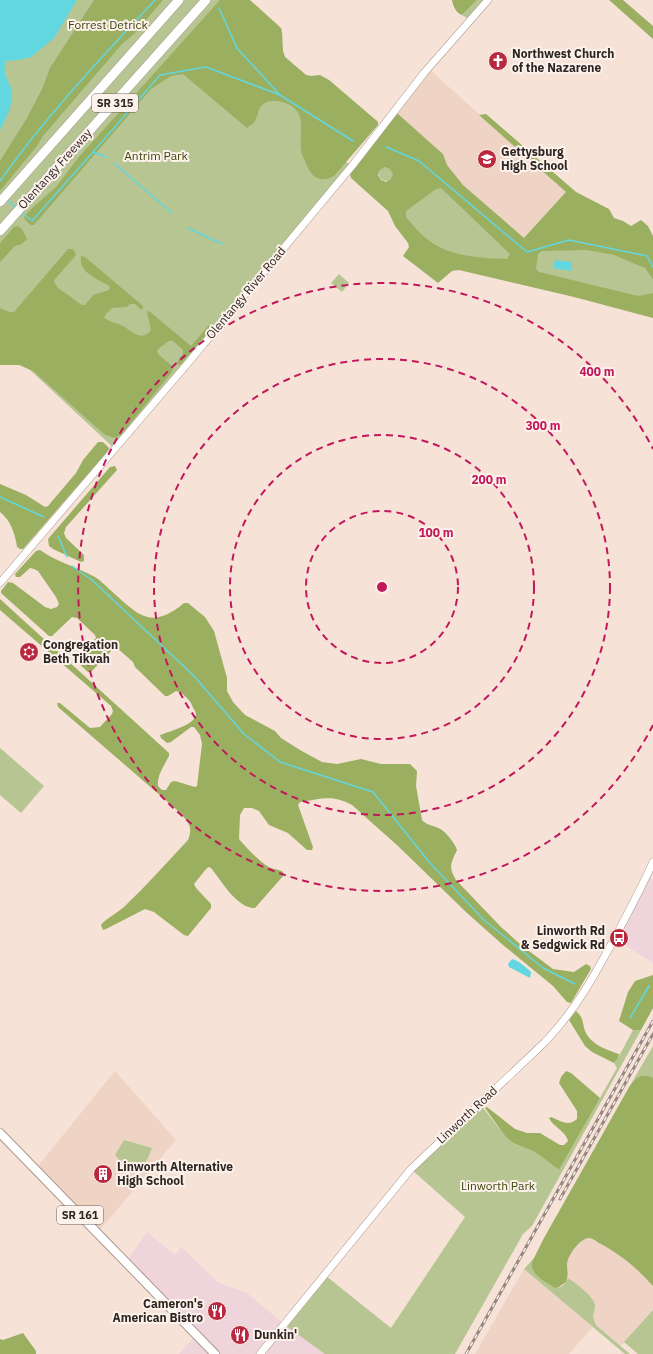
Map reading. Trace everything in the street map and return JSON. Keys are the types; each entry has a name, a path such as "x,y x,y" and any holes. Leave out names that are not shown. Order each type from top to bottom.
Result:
{"highway":[{"name":"Olentangy Freeway","path":"0,202 180,0"},
{"name":"Olentangy Freeway","path":"3,228 206,0"}],"main road":[{"name":"Olentangy River Road","path":"0,583 183,368 352,166 424,73 488,0"},
{"name":"Linworth Road","path":"260,1354 411,1169 562,1024 587,989 650,877 653,862"},
{"name":"SR 161","path":"0,1133 215,1354"}],"shaded area":[{"name":"Gettysburg High School","path":"430,70 566,192 524,238 463,185 447,165 443,154 397,113"},
{"path":"647,876 653,880 653,963 615,939"},
{"path":"115,1071 176,1140 99,1231 37,1167"},
{"path":"147,1232 175,1255 181,1247 219,1283 247,1293 286,1326 325,1354 179,1354 196,1335 129,1258"},
{"path":"587,1238 594,1240 620,1255 639,1271 653,1286 653,1310 621,1346 597,1326 593,1320 592,1316 595,1304 592,1298 568,1278 566,1265 568,1260 575,1248"},
{"path":"524,1269 593,1327 569,1354 475,1354"}],"green space":[{"name":"Antrim Park","path":"0,0 235,0 276,35 285,57 306,75 329,80 378,122 345,161 352,166 115,449 0,342"},
{"name":"Forrest Detrick","path":"94,0 163,0 135,33 122,44 43,136 37,146 0,191 0,161 27,118 42,89 50,68"},
{"path":"220,0 250,0 281,28 285,57 306,75 320,75 329,80 378,122 378,125 334,176 319,179 310,171 301,152 300,117 293,107 278,101 270,101 265,103 259,109 256,120 247,128 183,74 171,76 151,89 34,225 31,225 26,221 24,217 30,210 56,187 78,158"},
{"path":"452,0 477,0 462,15 455,9"},
{"path":"477,0 484,0 467,18 462,15"},
{"path":"609,0 623,0 653,26 653,39"},
{"path":"397,113 443,154 447,165 463,185 524,238 566,192 479,115 486,114 576,192 609,209 614,218 631,226 641,220 648,226 653,236 653,280 645,268 614,255 587,250 542,251 538,254 536,269 539,272 638,296 653,293 653,318 574,297 459,270 452,271 438,283 403,256 409,247 408,243 395,226 388,211 351,178 350,174","holes":["385,167 390,169 393,174 391,179 386,182 381,180 378,175 380,170","441,188 510,254 507,259 476,257 455,253 445,250 424,237 406,217 406,211 436,189"]},
{"path":"386,167 391,169 393,174 391,179 386,181 381,179 379,174 381,169"},
{"path":"429,170 517,246 566,192 645,268 653,280 653,305 450,265 397,212"},
{"path":"18,226 22,229 27,239 22,244 15,246 0,262 0,243 14,227"},
{"path":"68,249 73,249 76,255 55,279 54,282 58,288 82,305 85,305 93,295 109,290 110,287 108,285 85,271 82,266 81,256 85,257 143,306 143,309 140,309 135,304 130,304 127,307 112,308 104,318 123,326 137,335 144,336 151,330 147,312 149,311 191,346 209,325 212,325 211,329 180,365 177,364 177,362 183,354 183,350 173,341 169,341 158,349 157,352 159,355 173,367 172,372 121,435 114,438 104,434 33,371 19,365 0,365 0,308 9,312 14,312"},
{"path":"339,274 349,283 342,292 331,283"},
{"path":"98,442 103,442 109,448 108,451 23,549 17,547 12,528 7,519 0,512 0,484 26,495 45,507 48,506 76,473 83,460"},
{"path":"115,466 117,470 66,527 64,533 66,538 84,555 84,561 81,562 49,546 48,539 110,467"},
{"path":"40,550 53,558 95,577 136,612 144,616 152,618 161,616 172,612 184,603 188,603 205,617 214,631 227,678 227,691 233,702 245,715 275,731 281,738 300,750 322,762 337,764 361,759 381,764 410,764 417,771 416,786 422,820 442,830 451,839 456,847 457,850 451,868 456,880 501,927 521,945 553,969 574,972 586,964 590,966 591,969 571,1003 567,1002 553,986 467,913 398,846 352,805 332,798 300,802 298,805 313,847 312,850 307,850 288,833 269,825 259,811 252,808 244,808 240,815 239,839 263,863 271,868 282,871 284,875 255,908 242,904 236,899 209,867 194,884 211,904 211,908 188,936 184,935 154,912 145,909 103,930 101,925 102,923 125,906 188,840 190,835 190,827 177,810 58,707 57,703 60,703 90,728 100,727 113,711 111,706 0,610 0,599 169,753 158,782 158,786 162,790 166,790 171,782 175,781 195,787 197,786 202,744 200,735 194,727 191,727 171,742 167,743 161,738 160,735 181,727 195,718 196,713 187,698 176,691 168,696 165,696 135,667 133,662 117,648 114,648 91,672 88,672 77,662 76,659 96,638 95,635 77,618 72,617 52,636 49,636 1,593 8,582 13,583 45,607 51,609 57,607 59,604 56,597 38,571 30,568 20,577 16,577 15,574 36,551"},
{"path":"0,748 44,786 21,813 0,795"},
{"path":"653,975 653,1008 641,1030 633,1030 619,1021 628,992 635,981"},
{"path":"576,1011 582,1018 587,1036 591,1040 604,1048 619,1054 614,1063 592,1052 585,1046 569,1020"},
{"name":"Linworth Park","path":"633,1030 641,1030 532,1226 523,1234 455,1354 325,1354 286,1326 326,1276 391,1328 465,1217 412,1170 481,1105 505,1136 513,1143 535,1152 559,1170 617,1068 614,1063"},
{"path":"653,1046 653,1078 634,1081 628,1089"},
{"path":"566,1071 571,1073 600,1098 559,1170 535,1152 513,1143 505,1136 485,1108 487,1107 515,1129 527,1133 540,1133 560,1145 564,1145 568,1141 565,1134 553,1124 549,1118 551,1117 567,1123 571,1123 577,1119 577,1111 559,1083 561,1077"},
{"path":"642,1076 653,1078 653,1286 641,1273 621,1257 591,1238 588,1238 583,1240 573,1250 567,1265 568,1274 566,1282 555,1288 533,1271 532,1262 628,1089 636,1079"},
{"path":"124,1140 152,1148 142,1168 138,1171 135,1172 129,1170 115,1155"},
{"path":"535,1257 532,1262 544,1278 554,1287 564,1285 568,1278 588,1294 594,1301 595,1305 593,1318 597,1326 630,1354 625,1354 524,1269"},
{"path":"653,1310 653,1354 638,1354 624,1342"},
{"path":"23,1333 36,1351 36,1354 0,1354 0,1339 3,1340"}],"water":[{"path":"0,0 77,0 54,38 31,57 6,61 5,72 11,88 12,99 0,130"},
{"path":"555,260 572,262 571,271 553,268"},
{"path":"512,959 520,962 531,972 530,978 509,967 508,964"}],"waterway":[{"path":"0,181 55,110 155,0"},
{"path":"219,8 237,48 280,95 353,141"},
{"path":"93,152 160,75 206,67 280,95"},
{"path":"386,147 419,161 527,252 569,240 647,256 653,267"},
{"path":"21,212 32,221 93,152 106,157"},
{"path":"114,163 172,213"},
{"path":"7,200 16,208"},
{"path":"188,228 222,244"},
{"path":"0,497 44,517"},
{"path":"58,536 67,557"},
{"path":"72,566 92,580 194,676 244,734 280,762 373,792 430,863 484,920 543,968 575,984"},
{"path":"630,1018 649,986"}],"railway":[{"path":"466,1354 653,1021"},
{"path":"560,1199 653,1034"}],"place":[{"name":"Northwest Church of the Nazarene","path":"498,61"},
{"name":"Gettysburg High School","path":"487,159"},
{"name":"Congregation Beth Tikvah","path":"29,652"},
{"name":"Linworth Rd & Sedgwick Rd","path":"619,938"},
{"name":"Linworth Alternative High School","path":"103,1174"},
{"name":"Cameron's American Bistro","path":"217,1311"},
{"name":"Dunkin'","path":"240,1335"}]}
